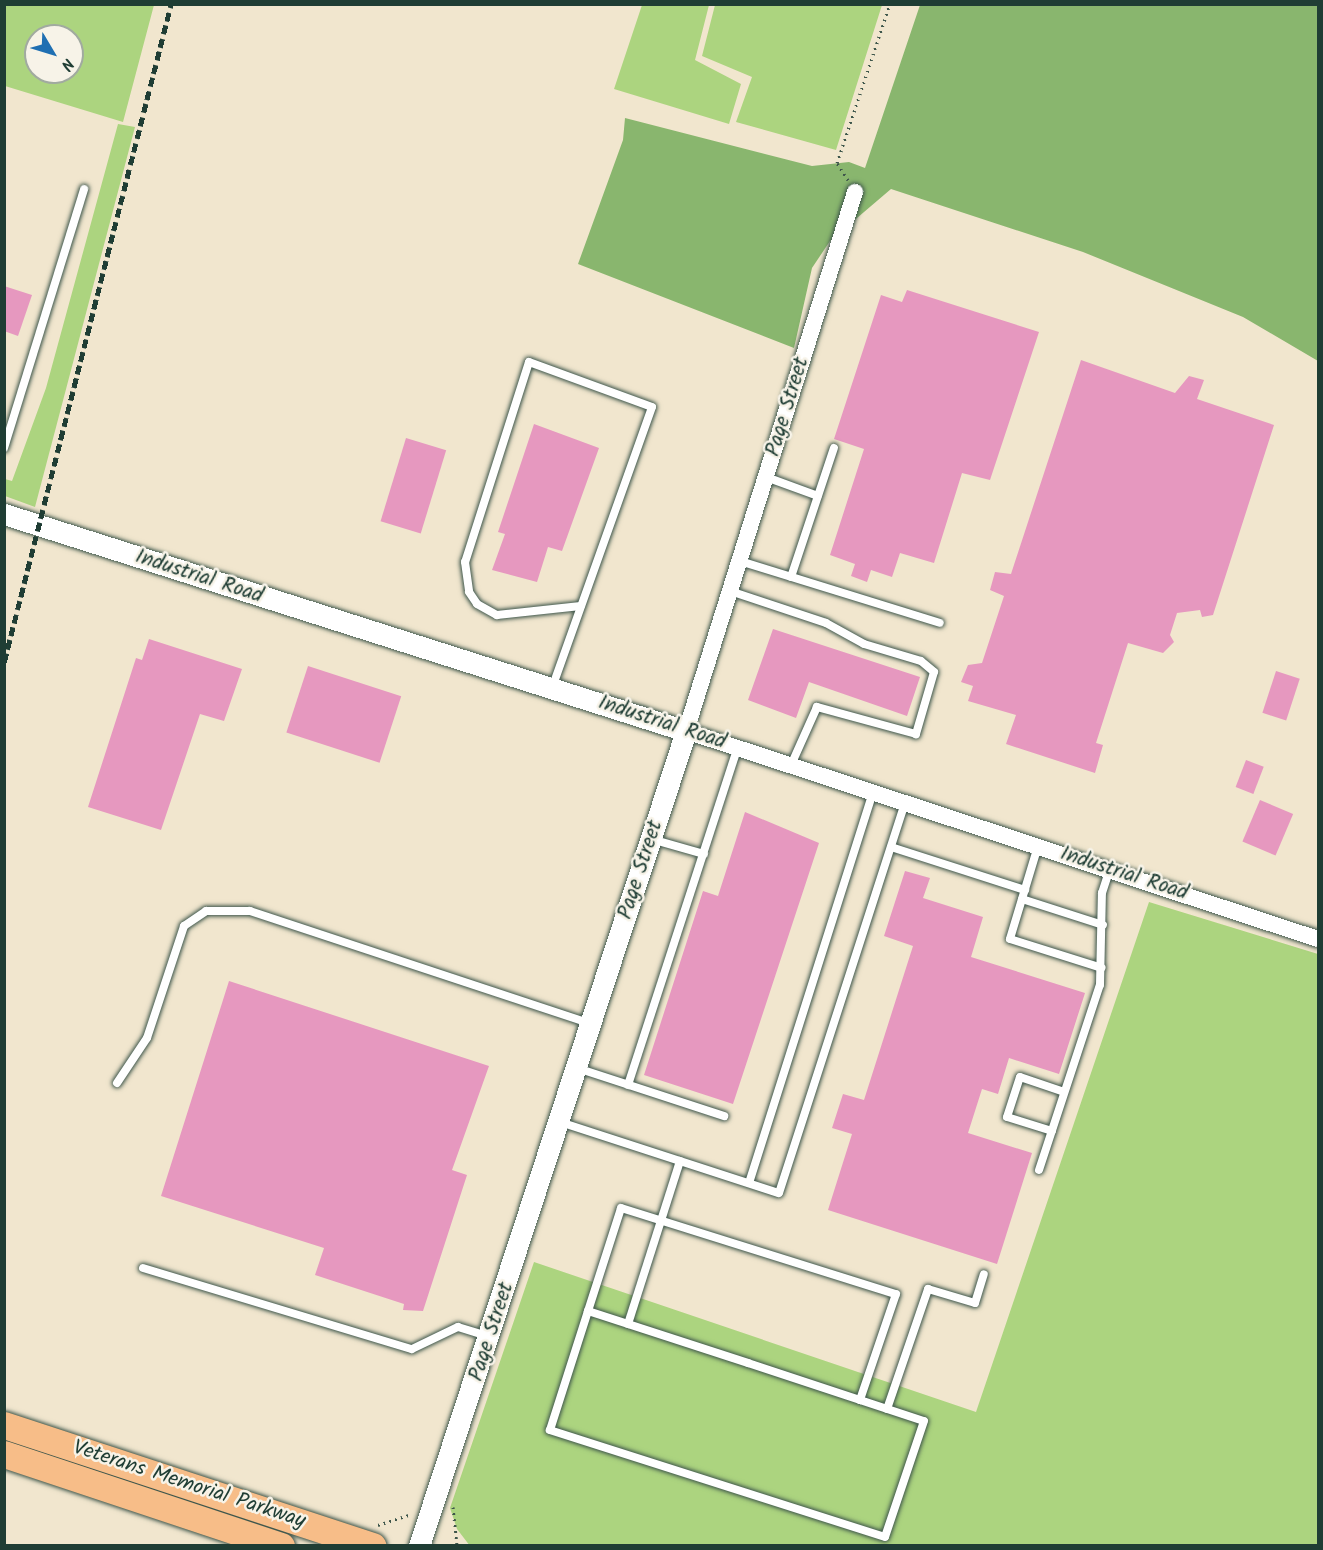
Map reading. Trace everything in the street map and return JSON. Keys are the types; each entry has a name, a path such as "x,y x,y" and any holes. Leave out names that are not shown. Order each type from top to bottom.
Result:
{"highway":[{"name":"Veterans Memorial Parkway","path":"4,1425 373,1545"},
{"name":"Veterans Memorial Parkway","path":"4,1454 281,1545"}],"street":[{"name":"Page Street","path":"419,1545 491,1337 686,731 855,192"},
{"name":"Industrial Road","path":"4,514 738,747 1318,939"}],"lane":[{"path":"4,448 84,189"},
{"path":"552,688 652,407 529,362 465,562 469,592 477,604 497,615 581,606"},
{"path":"791,577 834,448"},
{"path":"766,477 818,496"},
{"path":"740,561 940,623"},
{"path":"730,591 826,623 864,644 921,662 934,672 916,734 817,707 791,765"},
{"path":"628,1085 738,747"},
{"path":"749,1183 873,792"},
{"path":"560,1122 779,1193 905,803"},
{"path":"651,838 704,854"},
{"path":"1038,846 1010,939 1102,968"},
{"path":"891,847 1024,894 1102,925"},
{"path":"1039,1170 1102,968 1102,893 1110,869"},
{"path":"117,1083 147,1038 184,926 206,911 250,911 591,1024"},
{"path":"577,1068 724,1116"},
{"path":"1052,1131 1007,1117 1020,1077 1064,1092"},
{"path":"628,1324 680,1161"},
{"path":"588,1311 924,1421 885,1537 550,1430 588,1311 621,1208 896,1294 860,1400"},
{"path":"143,1268 412,1349 458,1328 491,1337"},
{"path":"887,1409 928,1288 975,1303 984,1274"}],"path":[{"path":"855,192 837,163 890,4"},
{"path":"453,1507 450,1522 457,1545"}],"green space":[{"path":"4,5 154,5 123,122 5,86"},
{"path":"642,5 709,5 695,60 741,84 729,124 614,89"},
{"path":"715,5 882,5 836,150 736,122 752,77 702,56"},
{"path":"920,5 1318,5 1318,361 1243,317 1083,252 891,189 830,241 812,268 794,348 578,264 623,140 625,118 812,166 849,162 865,168"},
{"path":"118,124 135,127 35,507 5,496 5,479 12,481 46,388"},
{"path":"1149,902 1318,954 1318,1545 470,1546 457,1529 450,1508 534,1262 976,1412"}],"building":[{"path":"4,286 32,295 18,336 4,331"},
{"path":"907,290 1039,332 990,480 962,473 934,563 900,553 892,577 871,570 867,582 851,576 855,564 830,555 864,449 834,439 881,295 902,302"},
{"path":"1081,360 1175,393 1189,376 1204,380 1197,399 1274,425 1213,615 1202,617 1200,610 1177,613 1170,635 1174,642 1163,653 1128,643 1096,743 1103,745 1095,773 1006,744 1016,715 968,701 973,686 961,682 968,665 982,663 1004,596 990,590 995,572 1011,574"},
{"path":"534,424 599,448 562,551 548,547 537,582 492,570 505,534 498,532"},
{"path":"406,438 446,450 421,533 381,521"},
{"path":"773,629 920,677 907,716 809,682 796,718 748,700"},
{"path":"149,639 242,669 224,721 200,714 161,830 88,807 136,658 142,660"},
{"path":"308,666 401,696 380,763 286,733"},
{"path":"1276,671 1300,679 1286,721 1262,713"},
{"path":"1246,760 1264,767 1253,794 1236,787"},
{"path":"1260,800 1293,814 1276,855 1242,841"},
{"path":"745,812 819,843 733,1104 644,1075 703,891 718,896"},
{"path":"905,871 930,878 923,898 983,917 971,957 1085,993 1059,1074 1009,1058 998,1094 982,1089 968,1133 1032,1153 997,1264 828,1210 852,1134 832,1128 843,1094 864,1100 913,946 884,936"},
{"path":"229,981 489,1066 452,1170 467,1175 423,1311 403,1310 404,1304 315,1275 324,1248 161,1196"}],"railway":[{"path":"4,662 171,4"}]}
